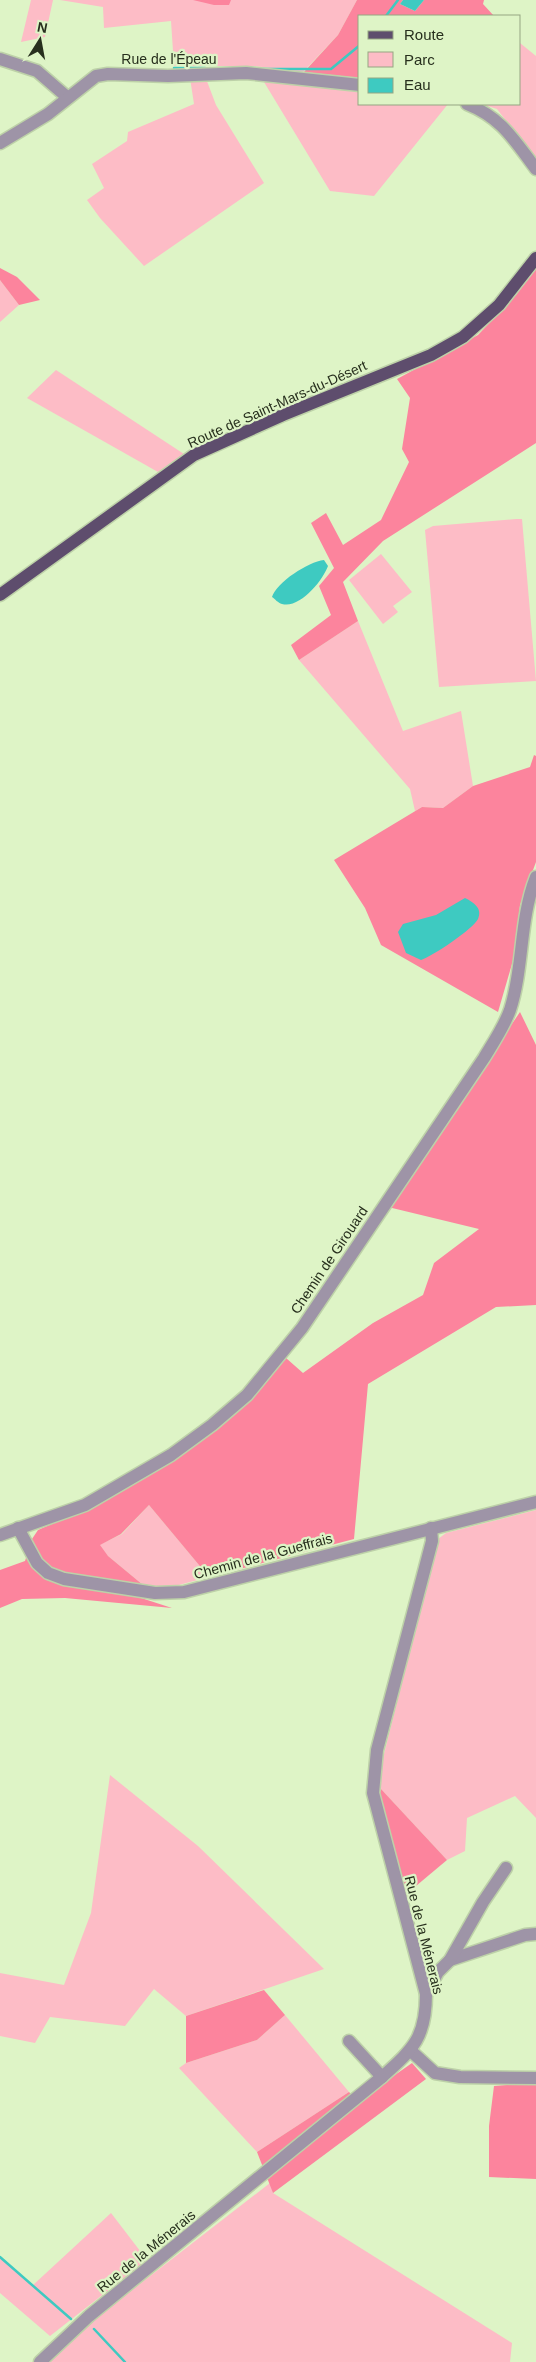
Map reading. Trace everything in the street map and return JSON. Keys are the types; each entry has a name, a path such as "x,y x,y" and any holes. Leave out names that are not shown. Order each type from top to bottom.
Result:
{"main road":[{"name":"Route de Saint-Mars-du-Désert","path":"0,595 162,477 203,451 282,415 432,355 463,337 499,305 536,258"}],"street":[{"path":"0,59 37,71 67,97"},
{"name":"Rue de l'Épeau","path":"0,143 48,114 67,97 96,76 108,74 168,76 246,73 358,85"},
{"path":"470,105 483,110 500,122 536,169"},
{"name":"Chemin de Girouard","path":"0,1535 85,1505 171,1455 212,1425 247,1395 278,1359 302,1328 484,1058 504,1025 516,986 528,898 536,877"},
{"name":"Chemin de la Gueffrais","path":"18,1528 37,1563 54,1576 155,1594 168,1594 184,1592 536,1502"},
{"name":"Rue de la Ménerais","path":"40,2362 89,2316 382,2077 411,2051 426,2018 426,1994 373,1793 378,1750 432,1541 431,1528"},
{"path":"426,1994 438,1972 450,1960 483,1902 506,1868"},
{"path":"450,1960 500,1945 525,1935 536,1934"},
{"path":"418,1966 426,1970 438,1972"},
{"path":"349,2041 382,2077"},
{"path":"411,2051 435,2073 460,2077 536,2078"}],"green space":[{"path":"31,0 53,0 45,37 21,42"},
{"path":"60,0 357,0 338,35 303,72 254,66 174,66 171,21 104,28 103,7"},
{"path":"521,44 536,56 536,160 497,109 484,105 521,105"},
{"path":"205,76 216,105 264,183 144,266 100,218 87,200 104,188 92,164 127,141 128,132 194,104 190,78"},
{"path":"274,79 358,90 358,105 447,105 374,196 330,191 264,82"},
{"path":"0,280 19,305 0,322"},
{"path":"56,370 184,454 158,472 27,398"},
{"path":"522,519 536,681 439,687 425,530 433,526"},
{"path":"381,554 412,592 393,606 398,612 383,624 349,580"},
{"path":"358,621 403,731 461,711 473,786 443,808 422,807 415,811 410,789 299,660"},
{"path":"149,1505 209,1577 171,1587 143,1585 108,1556 99,1545 122,1534"},
{"path":"536,1510 536,1818 515,1796 467,1818 465,1851 447,1860 381,1789 381,1766 438,1539 446,1533"},
{"path":"110,1775 198,1846 324,1969 186,2016 154,1989 125,2026 50,2017 35,2043 0,2036 0,1973 64,1985 91,1913"},
{"path":"285,2015 349,2092 257,2152 179,2068 186,2063 257,2040"},
{"path":"270,2183 273,2193 512,2343 510,2362 50,2362 96,2318"},
{"path":"111,2213 147,2260 50,2336 0,2293 0,2256 32,2286"}],"shaded area":[{"path":"193,0 231,0 229,5 214,5"},
{"path":"357,0 403,0 400,4 415,11 424,0 484,0 483,4 493,15 358,15 358,78 304,72 338,35"},
{"path":"0,268 17,277 40,300 19,305 0,280"},
{"path":"536,269 536,443 383,541 343,582 358,621 299,660 291,645 331,615 319,586 334,568 311,523 326,513 343,545 381,520 409,462 402,449 410,398 397,379 478,335 516,295"},
{"path":"534,755 536,756 536,862 520,905 514,957 498,1012 381,945 365,908 334,860 422,807 443,808 473,786 530,767"},
{"path":"520,1012 536,1045 536,1305 496,1307 368,1384 354,1539 209,1577 149,1505 121,1534 100,1545 108,1556 143,1585 138,1597 172,1608 65,1598 22,1599 0,1608 0,1570 25,1561 32,1539 38,1530 82,1511 256,1392 286,1358 303,1373 373,1323 423,1295 434,1263 479,1229 388,1207"},
{"path":"381,1789 447,1860 404,1896 379,1797"},
{"path":"264,1990 285,2015 257,2040 186,2063 186,2016"},
{"path":"412,2063 426,2079 273,2193 257,2152 349,2092 358,2101"},
{"path":"536,2083 536,2179 489,2177 489,2126 494,2086"}],"water":[{"path":"403,0 424,0 415,11 400,4"},
{"path":"324,560 328,566 325,572 316,585 303,598 289,604 281,603 272,597 286,579 310,565"},
{"path":"465,898 474,904 479,912 478,919 469,929 427,958 421,960 406,953 398,932 403,924 436,915"}],"waterway":[{"path":"387,15 398,0"},
{"path":"263,69 331,69 358,47"},
{"path":"174,68 205,68"},
{"path":"0,2257 71,2319"},
{"path":"94,2329 125,2362"}]}
